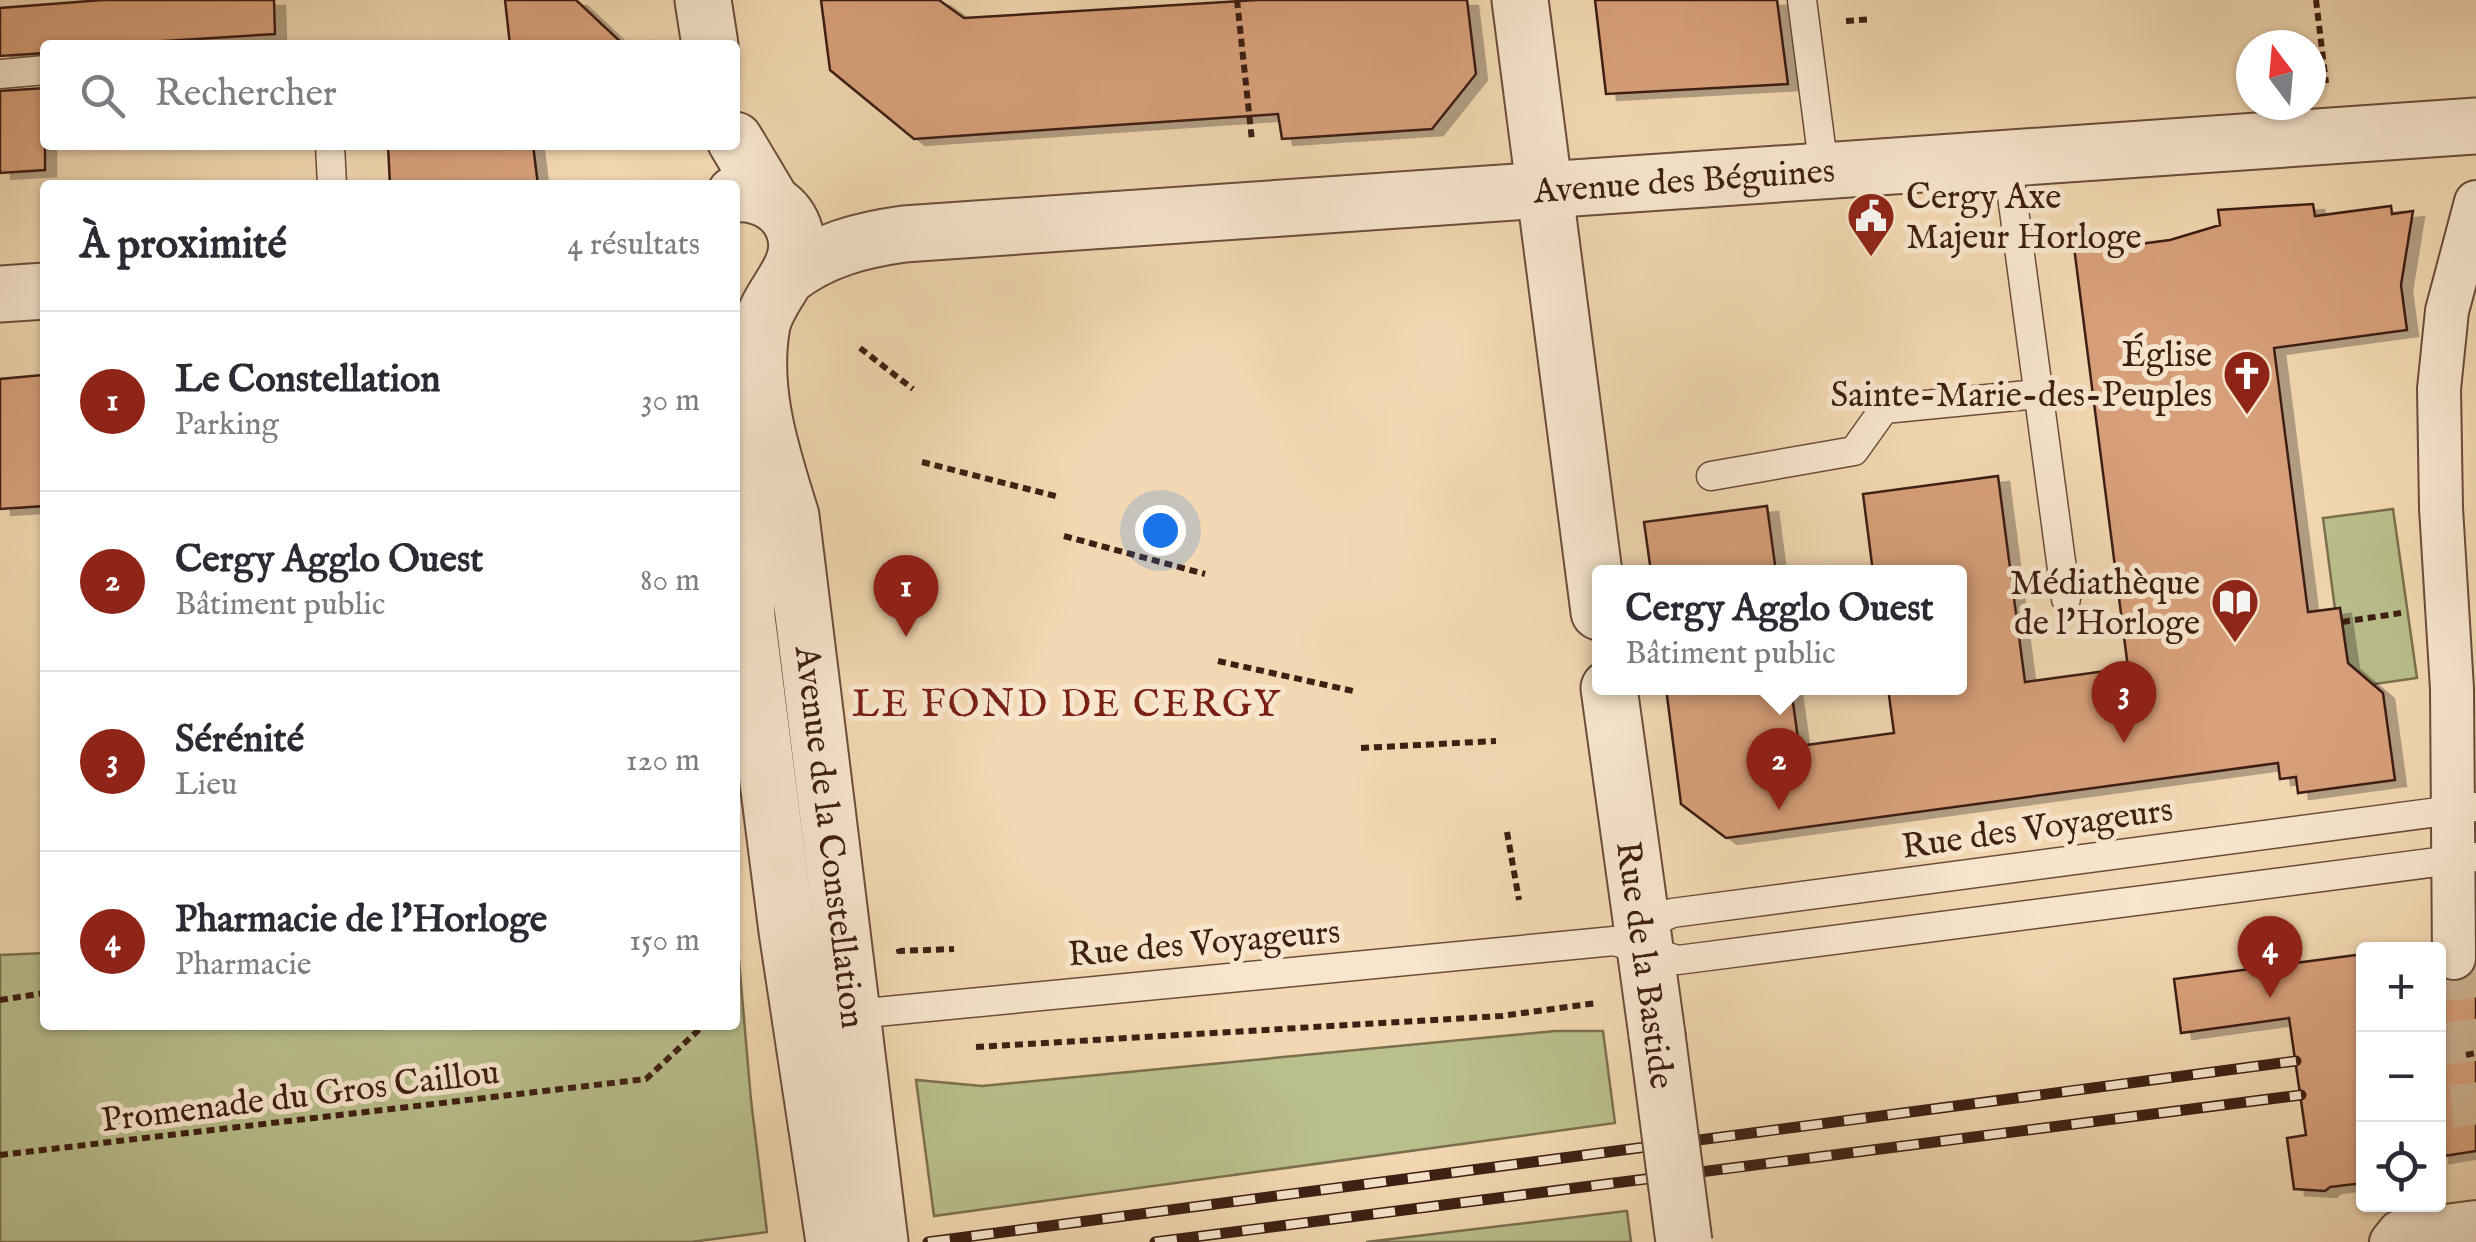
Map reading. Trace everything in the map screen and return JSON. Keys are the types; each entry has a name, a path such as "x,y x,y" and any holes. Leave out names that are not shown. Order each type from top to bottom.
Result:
{"street":[{"path":"704,0 709,40"},
{"path":"1520,0 1593,565"},
{"name":"Avenue des Béguines","path":"768,287 834,249 893,236 2476,126"},
{"path":"713,180 717,150"},
{"name":"Avenue de la Constellation","path":"740,150 764,204 795,232 796,250 768,287 762,323 760,377 766,436 751,490 745,534 747,617 827,1018 837,1098 834,1242"},
{"path":"2454,958 2465,858 2464,808 2441,508 2440,389 2448,311 2476,202"},
{"name":"Avenue des Béguines","path":"764,204 833,231 893,236"},
{"path":"0,294 40,291"},
{"name":"Avenue de la Constellation","path":"740,327 760,377"},
{"name":"Rue de la Bastide","path":"1610,695 1633,940 1657,1036 1684,1242"},
{"name":"Avenue de la Constellation","path":"837,1098 880,1242"},
{"path":"2390,1242 2399,1232 2476,1222"}],"lane":[{"path":"1802,0 1824,170"},
{"path":"0,74 40,70"},
{"path":"330,150 332,180"},
{"path":"2007,158 2066,599"},
{"path":"1711,476 1854,451 1884,409 2038,394"},
{"name":"Rue des Voyageurs","path":"827,1018 1633,940 1672,913 2464,808"},
{"name":"Rue des Voyageurs","path":"1633,940 1678,960 2465,858"}],"path":[{"path":"1237,0 1252,141"},
{"path":"2316,0 2328,96"},
{"path":"860,348 914,389"},
{"path":"922,462 1060,497"},
{"path":"1064,536 1206,574"},
{"path":"1218,661 1353,692"},
{"path":"1360,748 1496,741"},
{"path":"1507,832 1519,900"},
{"path":"898,936 899,951 954,949"},
{"path":"0,1000 40,994"},
{"path":"965,1047 1502,1016 1606,1002"},
{"name":"Promenade du Gros Caillou","path":"0,1155 646,1079 699,1030"},
{"path":"2466,1055 2476,1054"}],"green space":[{"path":"2393,509 2417,678 2368,685 2349,671 2340,609 2335,609 2323,518"},
{"path":"40,953 40,1030 740,1030 740,972 767,1232 691,1242 0,1242 0,955"},
{"path":"1555,1031 1603,1031 1615,1123 934,1216 916,1080 982,1086"},
{"path":"1626,1211 1631,1242 1366,1242"}],"building":[{"path":"103,0 274,0 275,34 180,40 40,40 40,53 0,56 0,8"},
{"path":"505,0 576,0 619,40 509,40"},
{"path":"821,0 939,0 964,18 1258,0 1467,0 1476,74 1432,129 1282,139 1278,114 914,139 830,70"},
{"path":"1595,0 1777,0 1788,84 1606,94"},
{"path":"40,88 40,150 45,150 45,170 0,173 0,91"},
{"path":"388,150 534,150 537,180 390,180"},
{"path":"2313,204 2315,216 2391,206 2392,214 2413,211 2401,285 2407,330 2274,348 2308,612 2340,608 2348,663 2383,693 2395,780 2298,793 2296,777 2280,779 2278,763 1726,838 1681,804 1667,695 1792,695 1799,746 1894,733 1889,695 1967,695 1967,565 1872,565 1863,494 1998,476 2025,682 2128,668 2074,247 2123,240 2124,246 2170,240 2220,225 2218,210"},
{"path":"40,375 40,506 0,509 0,379"},
{"path":"1767,506 1775,565 1650,565 1644,522"},
{"path":"2356,955 2356,1184 2325,1191 2294,1189 2287,1138 2306,1135 2289,1018 2181,1033 2174,979"},
{"path":"2476,970 2476,1151 2446,1156 2446,980 2455,983"}],"tunnel":[{"path":"2454,958 2476,1132"}],"railway":[{"path":"928,1242 2296,1061"},
{"path":"1155,1242 2301,1095"}],"place":[{"name":"Cergy Axe Majeur Horloge","path":"1871,258"},
{"name":"Église Sainte-Marie-des-Peuples","path":"2247,416"},
{"name":"Le Constellation","path":"906,637"},
{"name":"Médiathèque de l'Horloge","path":"2235,644"},
{"name":"Sérénité","path":"2124,743"},
{"name":"Cergy Agglo Ouest","path":"1779,810"},
{"name":"Pharmacie de l'Horloge","path":"2270,998"}],"district":[{"name":"LE FOND DE CERGY","path":"1067,703"}]}
